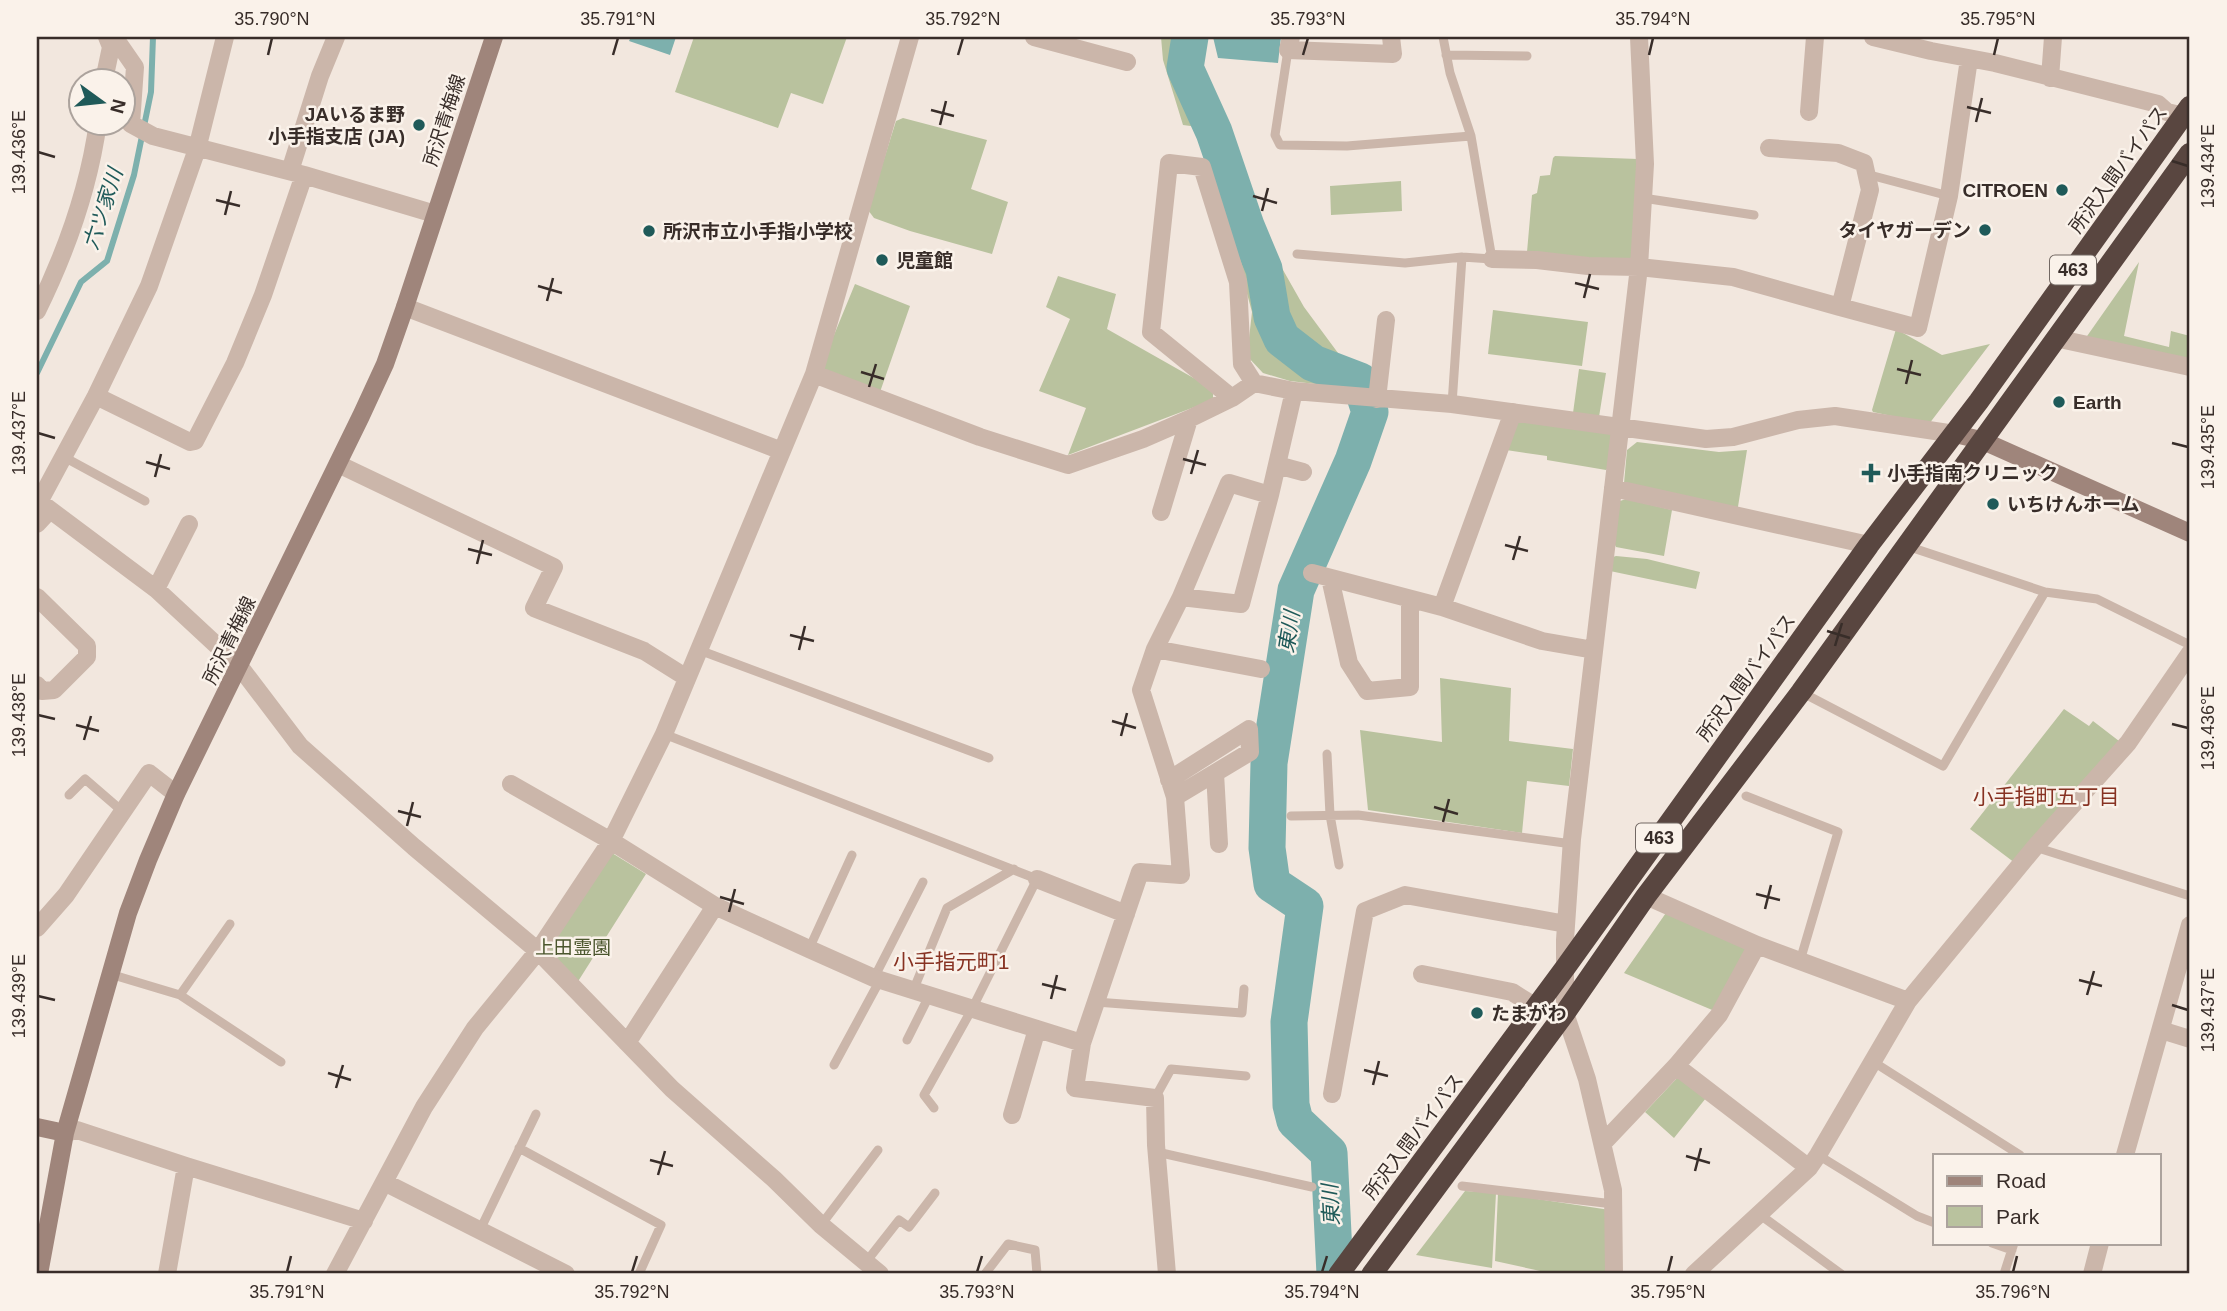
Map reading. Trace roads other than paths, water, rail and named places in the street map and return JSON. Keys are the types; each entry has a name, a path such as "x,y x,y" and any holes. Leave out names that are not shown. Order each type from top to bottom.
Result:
{"highway":[{"name":"所沢入間バイパス","path":"1339,1274 1565,968 1869,545 1955,434 2187,111"},
{"name":"463","path":"1372,1274 1565,1013 1646,897 1801,692 2190,153"}],"main road":[{"name":"所沢青梅線","path":"39,1274 65,1133 128,913 176,794 385,364 494,37"},
{"path":"1955,434 1982,440 2190,533"},
{"path":"37,1127 65,1133"}],"street":[{"path":"108,37 117,41 135,68 131,124 158,138 297,173 435,214"},
{"path":"107,66 111,47 108,37"},
{"path":"37,524 42,504 64,457 149,286 197,149 225,37"},
{"path":"96,396 190,442 195,441 236,363 263,295 297,173 320,76 337,37"},
{"path":"335,1274 424,1107 475,1028 538,951 611,841 664,734 814,374 910,37"},
{"path":"1034,37 1127,62"},
{"path":"1289,44 1393,54 1391,37"},
{"path":"1614,1274 1613,1190 1587,1079 1565,1013 1565,968 1572,844 1640,267 1645,164 1639,37"},
{"path":"1809,112 1815,37"},
{"path":"1872,37 1996,63 2158,104 2167,112 2187,111"},
{"path":"2050,78 2053,37"},
{"path":"1492,259 1640,267 1733,277 1918,328 1949,195 1969,59"},
{"path":"37,311 67,241 93,158 96,136"},
{"path":"1769,148 1838,153 1864,163 1870,190 1840,307"},
{"path":"1232,398 1151,332 1169,163 1202,167 1238,282 1242,364 1254,383"},
{"path":"405,307 782,451"},
{"path":"1377,399 1386,320"},
{"path":"2055,338 2190,367"},
{"path":"814,374 980,437 1068,465 1143,439 1189,419 1232,398 1254,383 1294,391 1452,404 1706,439 1733,438 1798,420 1835,416 1955,434"},
{"path":"1181,597 1241,604 1294,391"},
{"path":"1442,607 1513,412"},
{"path":"1161,512 1189,419"},
{"path":"338,464 554,567 534,608 644,651 687,678"},
{"path":"1277,465 1303,471"},
{"path":"1167,1274 1155,1098 1075,1088 1082,1044 1140,872 1181,875 1172,789 1141,690 1155,649 1181,597 1229,483 1270,495"},
{"path":"1613,488 1869,545"},
{"path":"42,504 156,589 240,667 300,746 414,847 538,951 672,1089 774,1179 821,1225 873,1268"},
{"path":"156,589 188,524"},
{"path":"1312,573 1442,607 1542,641 1594,650"},
{"path":"1330,578 1349,663 1367,691 1410,687 1410,599"},
{"path":"37,597 87,646 86,657 54,690 42,691 37,685"},
{"path":"1155,649 1261,669"},
{"path":"1694,1274 1813,1161 1908,1001 2035,847 2128,743 2190,653"},
{"path":"1249,729 1250,752 1215,773 1172,789 1249,729"},
{"path":"37,928 66,895 149,773 176,794"},
{"path":"1215,773 1219,844"},
{"path":"511,784 611,841 715,906 809,949 877,979 1082,1044"},
{"path":"1037,878 1126,914"},
{"path":"1332,1094 1365,911 1405,895 1566,924"},
{"path":"1646,897 1756,945 1908,1001"},
{"path":"627,1043 715,906"},
{"path":"2125,1154 2190,925"},
{"path":"1603,1143 1676,1066 1719,1014 1756,945"},
{"path":"1422,974 1512,992 1536,1007"},
{"path":"1012,1115 1037,1029"},
{"path":"2161,1030 2190,1039"},
{"path":"1676,1066 1813,1161"},
{"path":"65,1133 77,1130 363,1221"},
{"path":"167,1274 186,1166"},
{"path":"384,1182 566,1274"},
{"path":"2092,1274 2101,1244"}],"lane":[{"path":"1297,254 1405,263 1462,257 1492,259 1471,136 1450,73 1443,37"},
{"path":"1289,44 1275,135 1280,145 1348,146 1471,136"},
{"path":"1446,55 1527,56"},
{"path":"1866,174 1949,195"},
{"path":"1643,198 1754,215"},
{"path":"1452,404 1462,257"},
{"path":"64,457 145,501"},
{"path":"1907,546 2045,592 2097,599 2190,645"},
{"path":"1801,692 1943,766 2045,592"},
{"path":"699,650 989,758"},
{"path":"664,734 1037,878 972,1009 925,1095 934,1108"},
{"path":"1327,754 1330,815 1339,864"},
{"path":"69,795 85,779 122,811"},
{"path":"1746,796 1838,832 1800,961"},
{"path":"1291,816 1358,815 1572,844"},
{"path":"2035,847 2190,896"},
{"path":"809,949 852,855"},
{"path":"906,1040 947,908 1014,869"},
{"path":"834,1065 923,882"},
{"path":"180,995 230,924"},
{"path":"110,974 180,995 281,1062"},
{"path":"1096,1002 1242,1013 1244,989"},
{"path":"1872,1061 2018,1154"},
{"path":"1155,1098 1171,1069 1246,1076"},
{"path":"480,1230 536,1114"},
{"path":"519,1148 661,1225 639,1274"},
{"path":"821,1225 878,1150"},
{"path":"1157,1152 1312,1187"},
{"path":"1813,1161 1933,1222"},
{"path":"1462,1186 1614,1204"},
{"path":"873,1268 899,1220 909,1227 935,1193"},
{"path":"1759,1214 1841,1274"},
{"path":"985,1274 1008,1244 1035,1250 1037,1274"},
{"path":"2004,1274 2013,1246"}],"water":[{"path":"631,37 676,37 670,55 629,41"},
{"path":"1213,37 1281,37 1278,63 1218,58"}],"waterway":[{"name":"六ツ家川","path":"37,373 81,282 107,261 134,175 151,92 153,37"},
{"name":"東川","path":"1190,37 1185,68 1214,132 1246,226 1264,269 1272,317 1282,339 1313,363 1360,381 1370,412 1353,461 1296,590 1269,763 1267,848 1272,884 1305,906 1289,1022 1291,1105 1295,1121 1329,1153 1335,1274"}],"place":[{"name":"JAいるま野 小手指支店 (JA)","path":"419,125"},
{"name":"CITROEN","path":"2062,190"},
{"name":"タイヤガーデン","path":"1985,230"},
{"name":"所沢市立小手指小学校","path":"649,231"},
{"name":"児童館","path":"882,260"},
{"name":"Earth","path":"2059,402"},
{"name":"小手指南クリニック","path":"1871,473"},
{"name":"いちけんホーム","path":"1993,504"},
{"name":"たまがわ","path":"1477,1013"}],"district":[{"name":"小手指町五丁目","path":"2046,797"},
{"name":"小手指元町1","path":"951,962"}],"park label":[{"name":"上田霊園","path":"573,947"}]}
